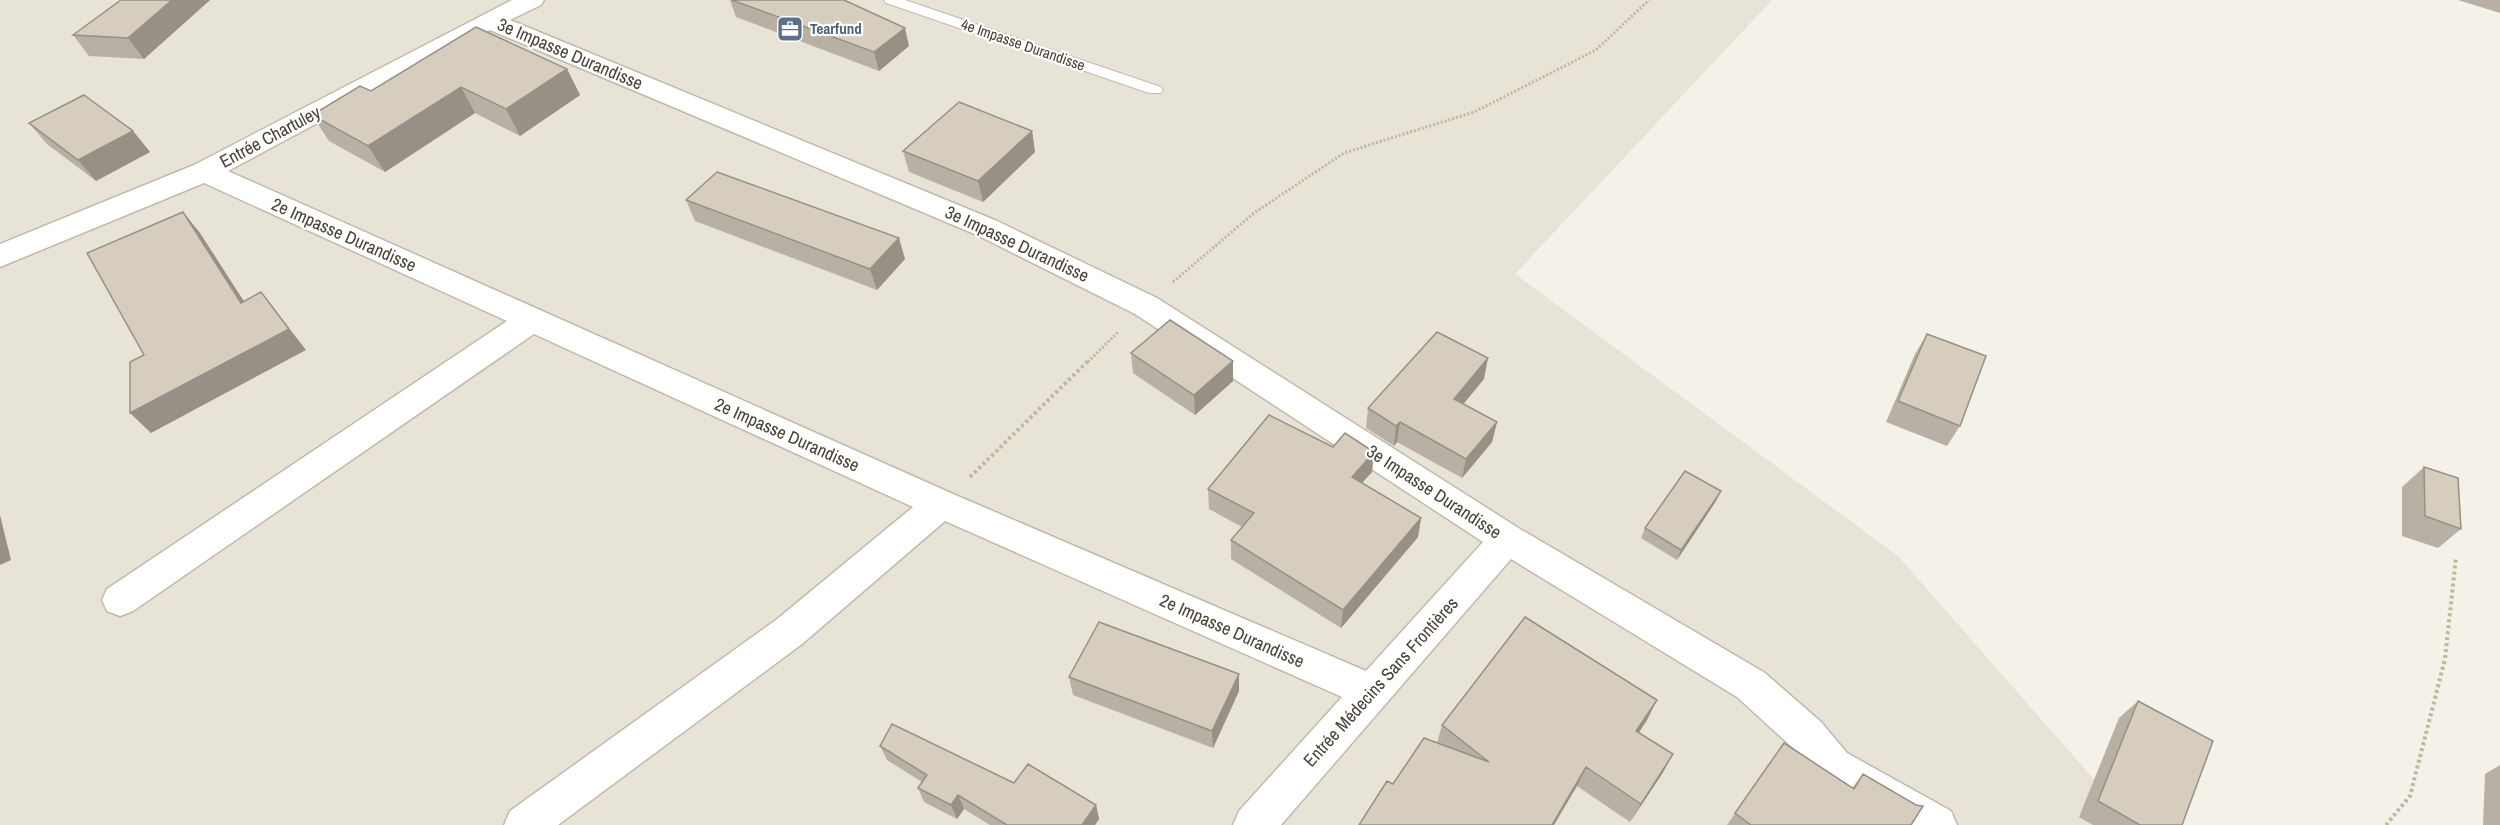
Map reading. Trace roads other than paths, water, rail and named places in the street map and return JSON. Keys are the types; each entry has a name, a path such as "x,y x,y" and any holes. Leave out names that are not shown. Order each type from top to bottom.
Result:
{"street":[{"name":"Entrée Chartuley","path":"0,256 204,172 489,20 532,0"},
{"name":"3e Impasse Durandisse","path":"489,20 987,228 1146,306 1507,539 1751,685 1807,735 1833,766 1936,825"},
{"name":"2e Impasse Durandisse","path":"204,172 941,504 1372,692"},
{"path":"120,600 532,320"},
{"path":"525,825 789,632 941,504"},
{"name":"Entrée Médecins Sans Frontières","path":"1254,825 1507,539"}],"lane":[{"name":"4e Impasse Durandisse","path":"891,0 1155,90"}],"place":[{"name":"Tearfund","path":"790,29"}]}
